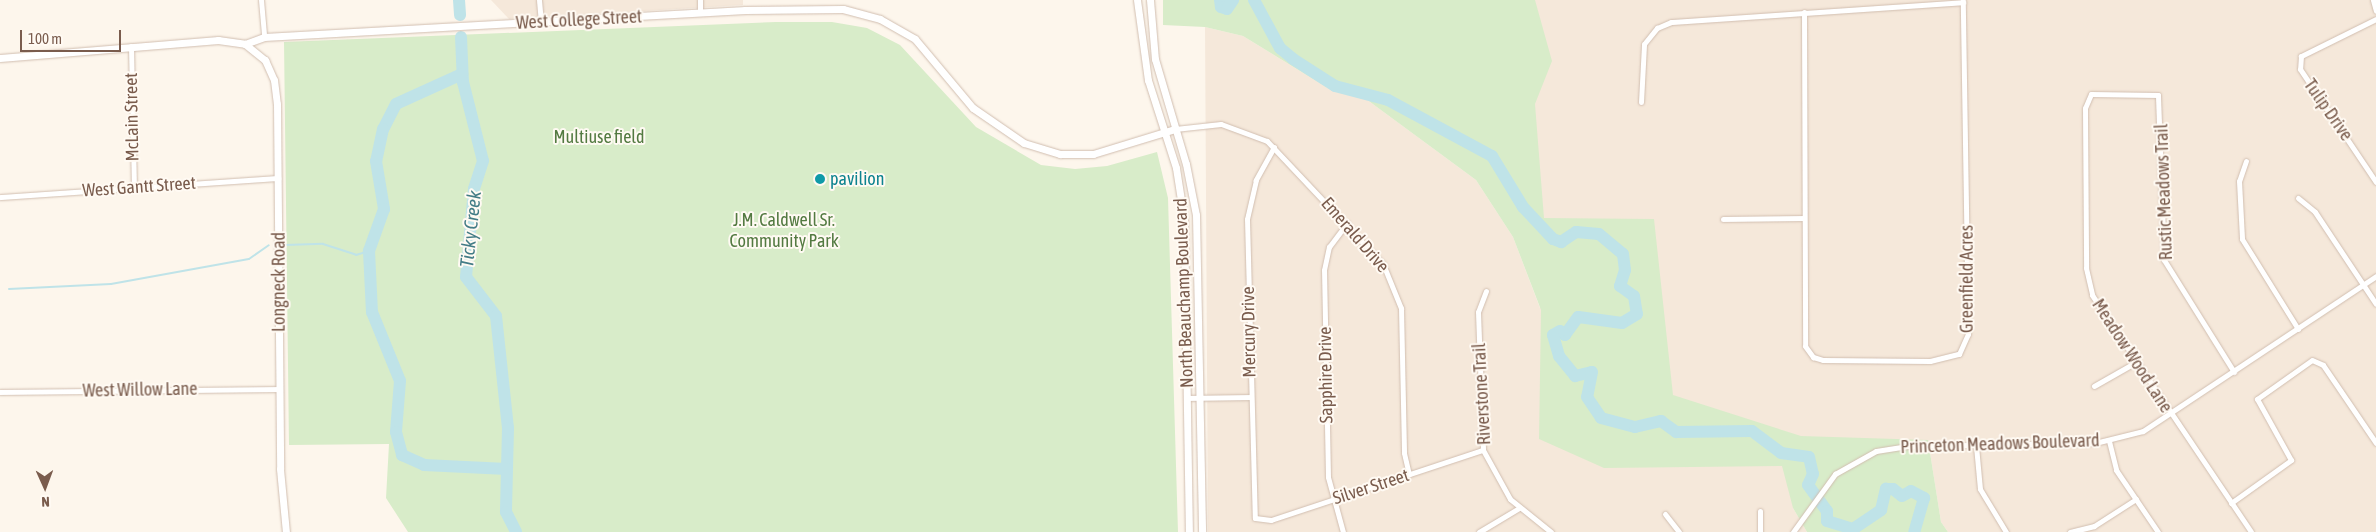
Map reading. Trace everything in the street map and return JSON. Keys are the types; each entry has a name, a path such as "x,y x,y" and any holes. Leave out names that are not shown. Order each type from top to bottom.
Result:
{"street":[{"path":"261,0 264,37"},
{"path":"539,0 541,22"},
{"path":"700,0 700,13"},
{"name":"North Beauchamp Boulevard","path":"1138,0 1145,65 1165,132 1184,219 1189,532"},
{"name":"North Beauchamp Boulevard","path":"1150,0 1155,59 1175,129 1196,215 1202,532"},
{"path":"2373,0 2376,11"},
{"name":"Greenfield Acres","path":"1641,102 1642,51 1657,28 1680,20 1963,1 1968,324 1963,349 1954,357 1930,361 1813,357 1804,340 1804,12"},
{"name":"West College Street","path":"0,58 218,40 246,44 264,37 827,7 880,19 929,52 988,122 1041,149 1076,155 1105,152 1175,129"},
{"name":"Tulip Drive","path":"2376,19 2301,56 2300,69 2376,182"},
{"name":"Longneck Road","path":"246,44 261,54 274,80 278,178 280,487 286,532"},
{"name":"McLain Street","path":"131,46 134,188"},
{"name":"Rustic Meadows Trail","path":"2088,97 2100,93 2158,95 2164,260 2234,372"},
{"name":"Meadow Wood Lane","path":"2088,97 2088,282 2095,301 2250,532"},
{"name":"Emerald Drive","path":"1175,129 1221,124 1250,133 1274,147 1347,223 1383,264 1398,294 1404,453 1409,474"},
{"name":"Mercury Drive","path":"1258,521 1252,504 1248,210 1256,180 1274,147"},
{"path":"2246,161 2239,181 2242,239 2298,329"},
{"name":"West Gantt Street","path":"0,197 278,178"},
{"path":"2298,198 2315,212 2376,304"},
{"path":"1723,219 1803,218"},
{"name":"Sapphire Drive","path":"1343,532 1332,499 1328,477 1324,270 1329,247 1347,223"},
{"name":"Princeton Meadows Boulevard","path":"1793,532 1832,477 1855,460 1883,449 2108,441 2143,431 2171,415 2376,276"},
{"name":"Riverstone Trail","path":"1486,291 1478,312 1483,450 1499,483 1519,508 1551,532"},
{"path":"2231,503 2291,460 2257,399 2312,360 2323,365 2376,443"},
{"path":"2094,386 2136,362"},
{"name":"West Willow Lane","path":"0,392 280,389"},
{"path":"1187,398 1250,397"},
{"path":"2108,441 2116,470 2158,532"},
{"path":"1976,446 1980,489 2006,532"},
{"name":"Silver Street","path":"1258,521 1483,450"},
{"path":"2070,532 2094,526 2136,500"},
{"path":"1479,532 1519,508"},
{"path":"1760,511 1760,532"},
{"path":"1665,514 1679,532"}],"shaded area":[{"path":"491,0 743,0 743,5 509,19"},
{"path":"1525,0 2376,0 2376,532 1948,532 1941,522 1928,440 1793,508 1807,532 1208,532 1205,27 1243,36 1326,87 1366,99 1476,180 1513,237 1540,308"}],"green space":[{"path":"1163,0 1535,0 1552,61 1535,104 1544,218 1654,219 1673,395 1801,436 1928,440 1941,522 1948,532 1807,532 1793,508 1782,466 1604,468 1539,439 1541,310 1513,237 1476,180 1366,99 1326,87 1243,36 1205,27 1163,25"},
{"name":"J.M. Caldwell Sr. Community Park","path":"776,22 832,22 867,28 900,45 976,127 1041,165 1075,169 1107,166 1157,152 1168,198 1178,532 408,532 386,498 389,444 289,445 284,42"}],"waterway":[{"name":"Ticky Creek","path":"459,0 460,15"},
{"path":"1220,0 1221,7 1227,9 1233,0"},
{"path":"1254,0 1280,48 1293,59 1335,86 1388,100 1492,156 1523,207 1553,239 1561,242 1576,232 1599,234 1623,254 1625,270 1620,286 1634,296 1637,314 1622,323 1578,317 1565,335 1560,331 1553,335 1559,356 1575,376 1592,372 1587,397 1601,418 1635,427 1661,421 1676,432 1752,431 1781,453 1809,457 1813,474 1808,485 1827,511 1827,521 1853,529 1881,510 1886,489 1893,489 1902,496 1911,491 1924,498 1914,532"},
{"name":"Ticky Creek","path":"461,37 463,82 483,161 474,189 466,277 496,316 508,428 506,512 516,532"},
{"path":"462,74 396,104 383,129 376,161 384,209 369,251 372,312 400,381 396,432 402,455 424,465 507,469"},
{"path":"285,245 323,244 356,255 369,251"},
{"path":"9,289 111,284 249,259 269,245"}],"place":[{"name":"pavilion","path":"820,179"}],"park label":[{"name":"Multiuse field","path":"599,137"}]}
